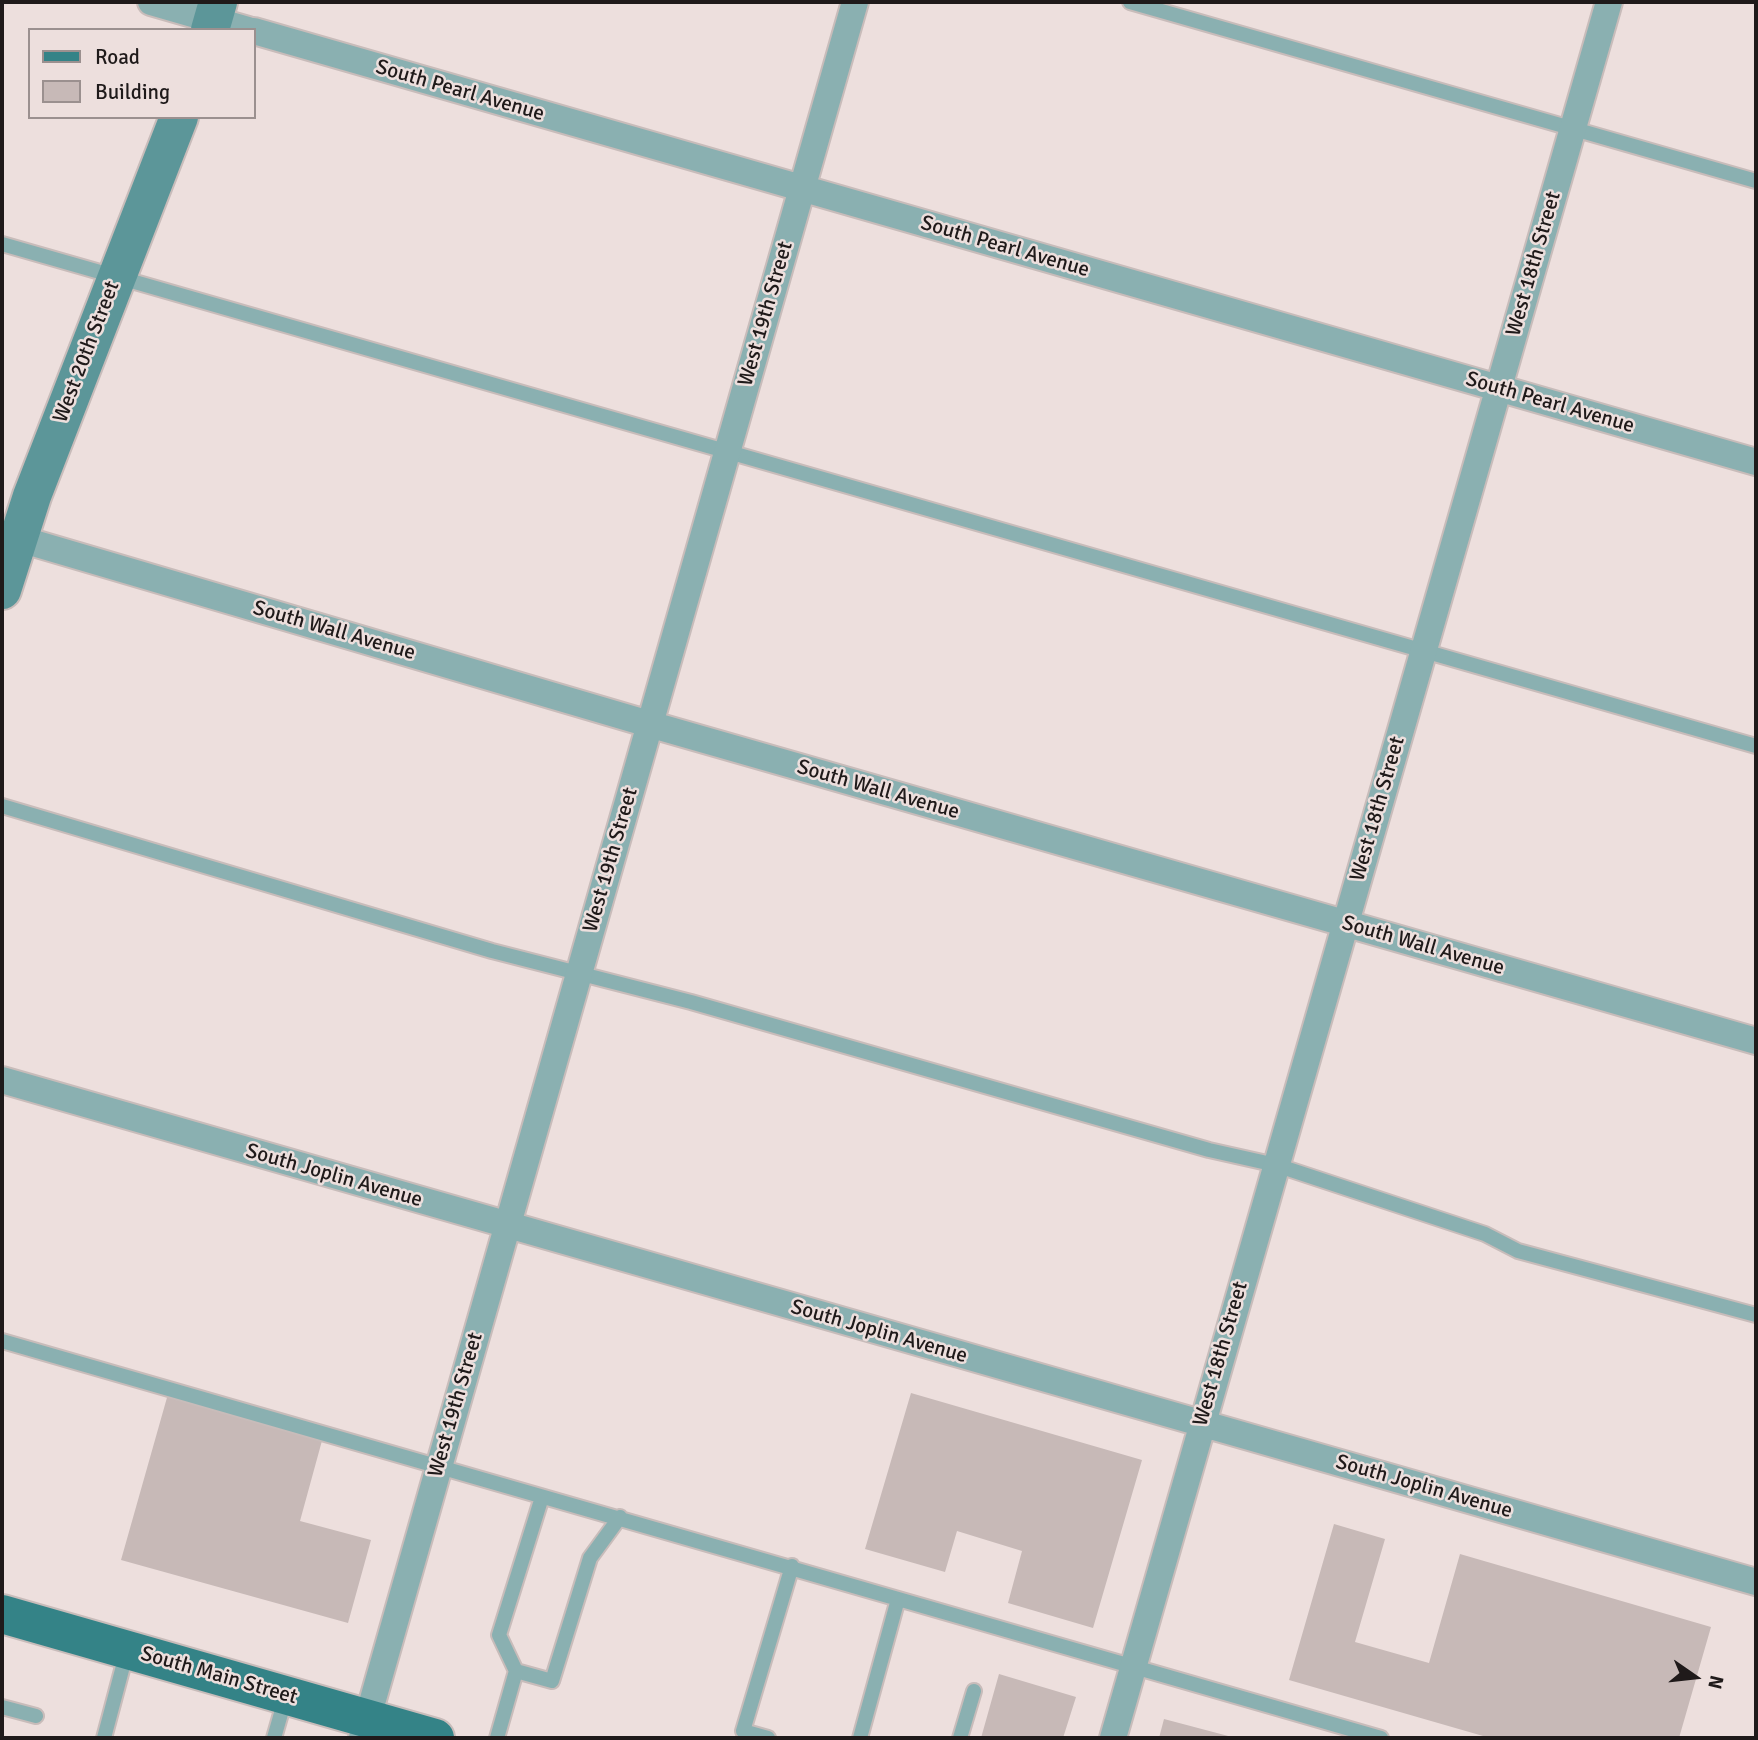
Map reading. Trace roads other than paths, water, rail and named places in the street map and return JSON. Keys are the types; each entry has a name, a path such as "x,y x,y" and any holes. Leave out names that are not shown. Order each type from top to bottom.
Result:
{"main road":[{"name":"West 20th Street","path":"2,590 9,536 177,119"},
{"name":"South Main Street","path":"2,1614 286,1695 365,1728 435,1738"}],"street":[{"path":"151,2 222,20"},
{"name":"West 19th Street","path":"365,1728 855,2"},
{"name":"West 18th Street","path":"1113,1738 1609,2"},
{"name":"South Pearl Avenue","path":"256,32 1756,462"},
{"name":"South Wall Avenue","path":"9,536 649,724 1756,1041"},
{"name":"South Joplin Avenue","path":"2,1080 1756,1582"}],"lane":[{"path":"1130,2 1756,181"},
{"path":"2,244 1756,746"},
{"path":"2,806 492,951 579,972 1209,1150 1276,1165 1485,1234 1518,1251 1756,1315"},
{"path":"2,1341 542,1497 792,1566 1381,1738"},
{"path":"497,1738 516,1671 499,1636 542,1497"},
{"path":"516,1671 552,1681 590,1558 620,1517"},
{"path":"768,1738 741,1735 792,1566"},
{"path":"860,1738 898,1599"},
{"path":"103,1738 127,1649"},
{"path":"960,1738 974,1691"},
{"path":"274,1738 286,1695"},
{"path":"2,1707 36,1716"}]}
